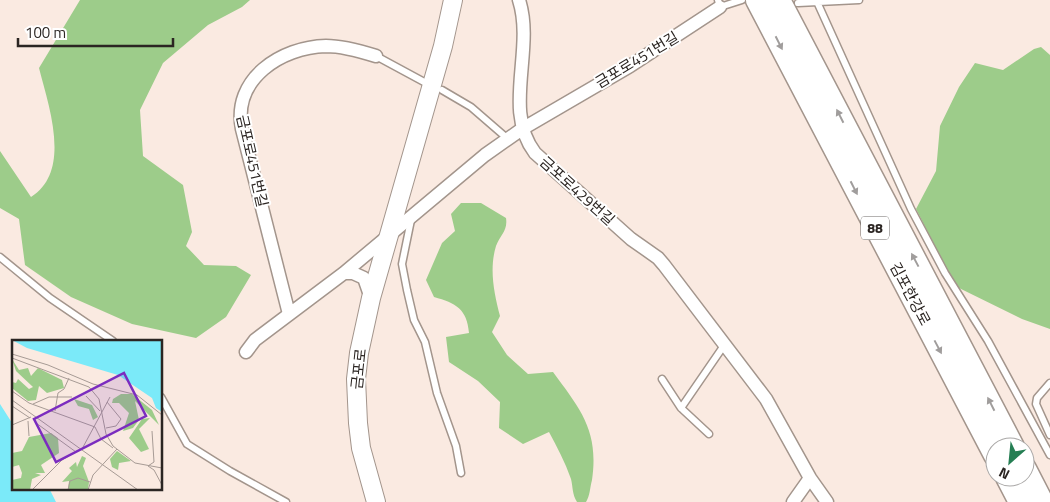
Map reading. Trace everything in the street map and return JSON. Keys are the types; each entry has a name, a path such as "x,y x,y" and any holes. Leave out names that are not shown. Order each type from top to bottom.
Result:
{"highway":[{"name":"김포한강로","path":"757,0 986,437"},
{"name":"김포한강로","path":"788,1 1008,437"},
{"path":"1012,487 1020,502"},
{"path":"1034,487 1042,502"}],"main road":[{"name":"금포로","path":"376,502 361,448 356,400 359,352 371,298 444,46 453,0"}],"street":[{"name":"금포로429번길","path":"519,0 525,35 519,113 527,142 535,153 631,239 658,258 726,343 766,399 810,478 827,502"},
{"name":"금포로451번길","path":"389,237 485,155 522,129 630,66 719,4"},
{"name":"금포로451번길","path":"289,314 242,129 239,109 242,98 246,88 257,74 295,52 326,46 376,56"},
{"path":"403,189 406,200 411,204 426,206"},
{"path":"246,352 255,340 389,237"},
{"path":"344,273 353,272 364,278 371,298"},
{"path":"793,502 810,478"}],"lane":[{"name":"금포로451번길","path":"719,4 742,0"},
{"path":"788,1 818,4 859,0"},
{"path":"818,4 911,209 945,273 988,340 1050,454"},
{"name":"금포로451번길","path":"376,56 426,84"},
{"path":"442,90 471,107 508,139"},
{"path":"411,219 402,264 407,290 414,320 425,342 437,392 456,446 461,473"},
{"path":"0,257 50,298 112,340"},
{"path":"681,408 726,343"},
{"path":"662,379 681,408 709,434"},
{"path":"1050,382 1036,404 1050,435"},
{"path":"162,399 183,438 192,448 286,502"}],"green space":[{"path":"80,0 250,0 242,7 208,25 163,63 140,110 143,156 183,185 192,232 186,246 204,265 236,266 251,275 226,317 196,338 132,324 71,297 25,265 19,219 0,208 0,151 31,197 44,186 51,171 54,155 52,119 39,68"},
{"path":"1041,47 1050,55 1050,329 1022,319 959,288 948,272 916,209 936,171 940,126 959,87 975,63 1003,70 1034,49"},
{"path":"461,203 481,203 506,218 506,226 496,246 493,263 494,290 500,316 492,332 507,355 528,374 553,372 572,398 586,422 593,448 593,463 592,480 586,502 577,502 575,499 569,473 549,432 523,444 499,428 500,402 478,381 449,362 446,337 469,333 468,325 466,318 459,308 434,297 426,280 442,243 455,231 451,214"}],"water":[{"path":"0,404 12,423 12,490 50,490 56,502 0,502"}]}
